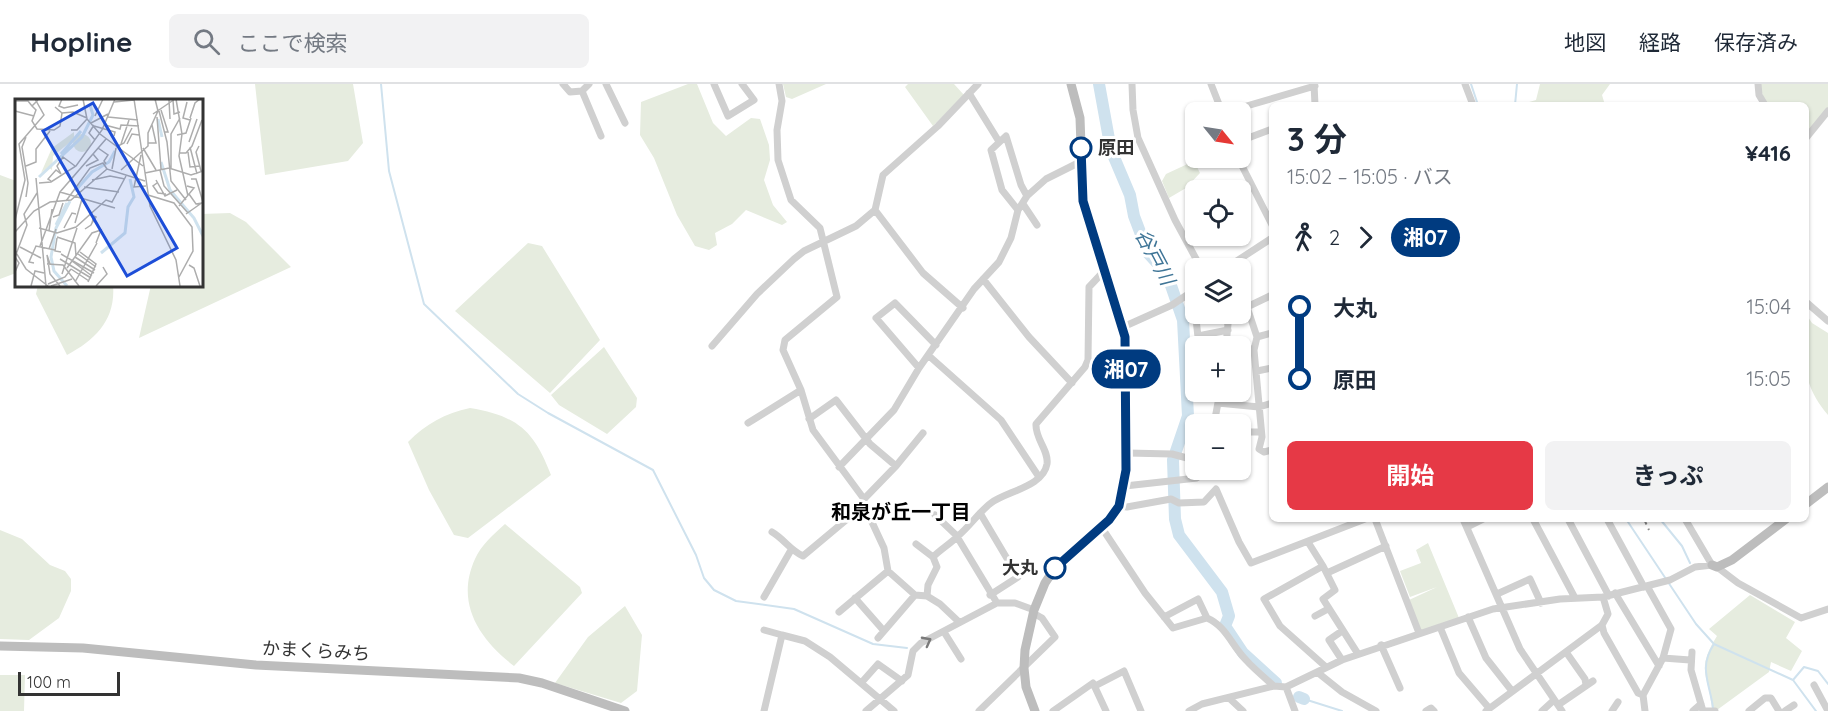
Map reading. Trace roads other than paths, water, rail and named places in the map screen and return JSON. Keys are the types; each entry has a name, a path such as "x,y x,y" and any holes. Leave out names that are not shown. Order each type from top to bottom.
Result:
{"street":[{"path":"563,84 570,92 585,87 601,136"},
{"path":"606,84 626,123"},
{"path":"714,84 728,116 754,100 742,84"},
{"path":"779,84 783,101 777,130 778,160 787,194 820,228 837,297 785,340 783,345 801,390 813,430 864,502 877,531 888,572 915,595 927,596 940,604 959,622"},
{"path":"712,346 777,274 804,251 856,226 875,210 883,175 931,132 978,84"},
{"path":"1035,711 1028,696 1024,668 1025,650 1033,612 1045,583 1055,568 1102,528 1119,506 1125,486 1126,351 1123,327 1083,201 1080,118 1071,84"},
{"path":"1132,84 1133,110 1138,138 1175,220 1196,258"},
{"path":"1212,84 1220,102"},
{"path":"1465,84 1472,102"},
{"path":"1758,84 1759,94 1763,102"},
{"path":"1251,104 1314,85 1315,102"},
{"path":"969,93 998,141"},
{"path":"1809,134 1828,111"},
{"path":"1251,137 1269,130"},
{"path":"1027,196 1021,185 1006,136 998,141 991,150 1002,190 1037,225"},
{"path":"839,467 867,440 903,397 928,355 1007,250 1020,207 1027,196 1046,178 1080,162"},
{"path":"1243,168 1269,219"},
{"path":"875,210 923,273 963,308"},
{"path":"1241,258 1269,240"},
{"path":"933,557 957,538 992,502 1039,477 1046,468 1047,459 1036,424 1080,375 1088,360 1089,287 1105,270"},
{"path":"983,279 1029,337 1072,383"},
{"path":"1251,305 1269,296"},
{"path":"1123,327 1185,297"},
{"path":"919,368 876,318 895,303 936,345"},
{"path":"1809,305 1828,321"},
{"path":"1251,319 1257,337 1254,350 1259,407 1259,449 1264,452 1269,451"},
{"path":"1197,324 1198,336 1228,330"},
{"path":"1226,324 1227,336"},
{"path":"1257,337 1269,334"},
{"path":"1088,360 1099,364 1126,351"},
{"path":"928,355 1001,420 1039,477"},
{"path":"1257,371 1269,369"},
{"path":"748,423 801,390"},
{"path":"809,419 836,400 867,440 896,466"},
{"path":"1216,414 1218,403 1259,407 1269,404"},
{"path":"1251,432 1260,432"},
{"path":"772,532 781,537 791,550 803,555 864,502 923,433"},
{"path":"1126,453 1185,458"},
{"path":"1125,486 1185,478"},
{"path":"1809,502 1828,487"},
{"path":"1119,506 1171,500 1179,503 1204,501 1216,489 1239,542 1251,563 1358,522"},
{"path":"980,513 1018,577 990,595"},
{"path":"935,516 957,538 997,603"},
{"path":"1377,522 1419,633"},
{"path":"1465,522 1520,648 1558,706"},
{"path":"1467,527 1477,522"},
{"path":"1535,522 1575,598"},
{"path":"1570,522 1609,595 1659,666"},
{"path":"1609,522 1671,629 1664,658 1643,694 1645,711"},
{"path":"1687,522 1714,566 1738,583 1802,618 1828,609"},
{"path":"1189,711 1202,704 1274,686 1286,687 1326,667 1381,645 1468,617 1503,608 1609,595 1670,580 1695,567 1714,566 1732,560 1782,522"},
{"path":"1102,528 1144,593 1173,628 1207,618"},
{"path":"1308,542 1335,590 1323,599 1358,654"},
{"path":"916,544 933,557 937,567 928,585 927,596"},
{"path":"1327,573 1386,546"},
{"path":"764,597 791,550"},
{"path":"1323,566 1264,599 1280,626 1326,667"},
{"path":"839,612 888,572"},
{"path":"1497,594 1530,579 1541,603"},
{"path":"878,638 915,595"},
{"path":"1440,627 1459,673 1488,710 1602,625 1608,614 1609,595"},
{"path":"855,598 884,631"},
{"path":"1164,617 1198,599 1207,618 1223,628 1245,660 1274,686"},
{"path":"866,711 902,681 911,670 915,648 997,603 1015,603 1042,618 1055,637 979,711"},
{"path":"1315,616 1328,609"},
{"path":"1468,617 1486,658 1512,691"},
{"path":"1602,625 1604,633 1638,693 1643,694"},
{"path":"764,630 805,641 862,682 894,711"},
{"path":"1342,631 1329,640 1342,660"},
{"path":"944,632 961,659"},
{"path":"764,711 782,635"},
{"path":"1381,645 1400,688"},
{"name":"かまくらみち","path":"0,646 83,648 256,665 519,678 542,683 625,711"},
{"path":"1542,711 1558,706 1589,683 1566,652"},
{"path":"1664,658 1691,656 1702,709"},
{"path":"862,682 878,664 902,681"},
{"path":"1095,686 1124,671 1141,711"},
{"path":"1317,672 1342,693 1376,711"},
{"path":"1053,711 1093,683 1106,711"},
{"path":"1814,685 1828,711"},
{"path":"1286,687 1295,711"},
{"path":"1229,698 1243,711"},
{"path":"1749,711 1765,698 1771,698 1779,711"},
{"path":"1785,711 1794,705"},
{"path":"1426,711 1431,708 1434,711"},
{"path":"1693,711 1702,709 1714,711"}],"waterway":[{"path":"381,84 389,171 424,304 518,394 548,413 653,470 696,555 704,578 714,590 736,601 794,609 873,644 907,648"},
{"name":"谷戸川","path":"1099,84 1111,150 1130,195 1134,216 1148,253 1167,274 1183,320 1188,416 1173,460 1175,519 1179,535 1222,592 1229,616 1225,626 1243,653 1276,683"},
{"path":"1471,84 1477,102"},
{"path":"1515,102 1517,84"},
{"path":"1628,522 1696,624 1714,644 1793,680 1804,667 1818,671 1828,684"},
{"path":"1662,522 1682,546 1690,563"},
{"path":"1713,708 1706,668 1709,653 1714,644"},
{"path":"1793,680 1816,711"},
{"name":"谷戸川","path":"1299,697 1304,699"},
{"path":"1304,699 1342,711"}],"railway":[{"path":"1645,522 1649,530"}],"place":[{"name":"原田","path":"1081,148"},
{"name":"大丸","path":"1055,568"}],"district":[{"name":"和泉が丘一丁目","path":"901,512"}]}
